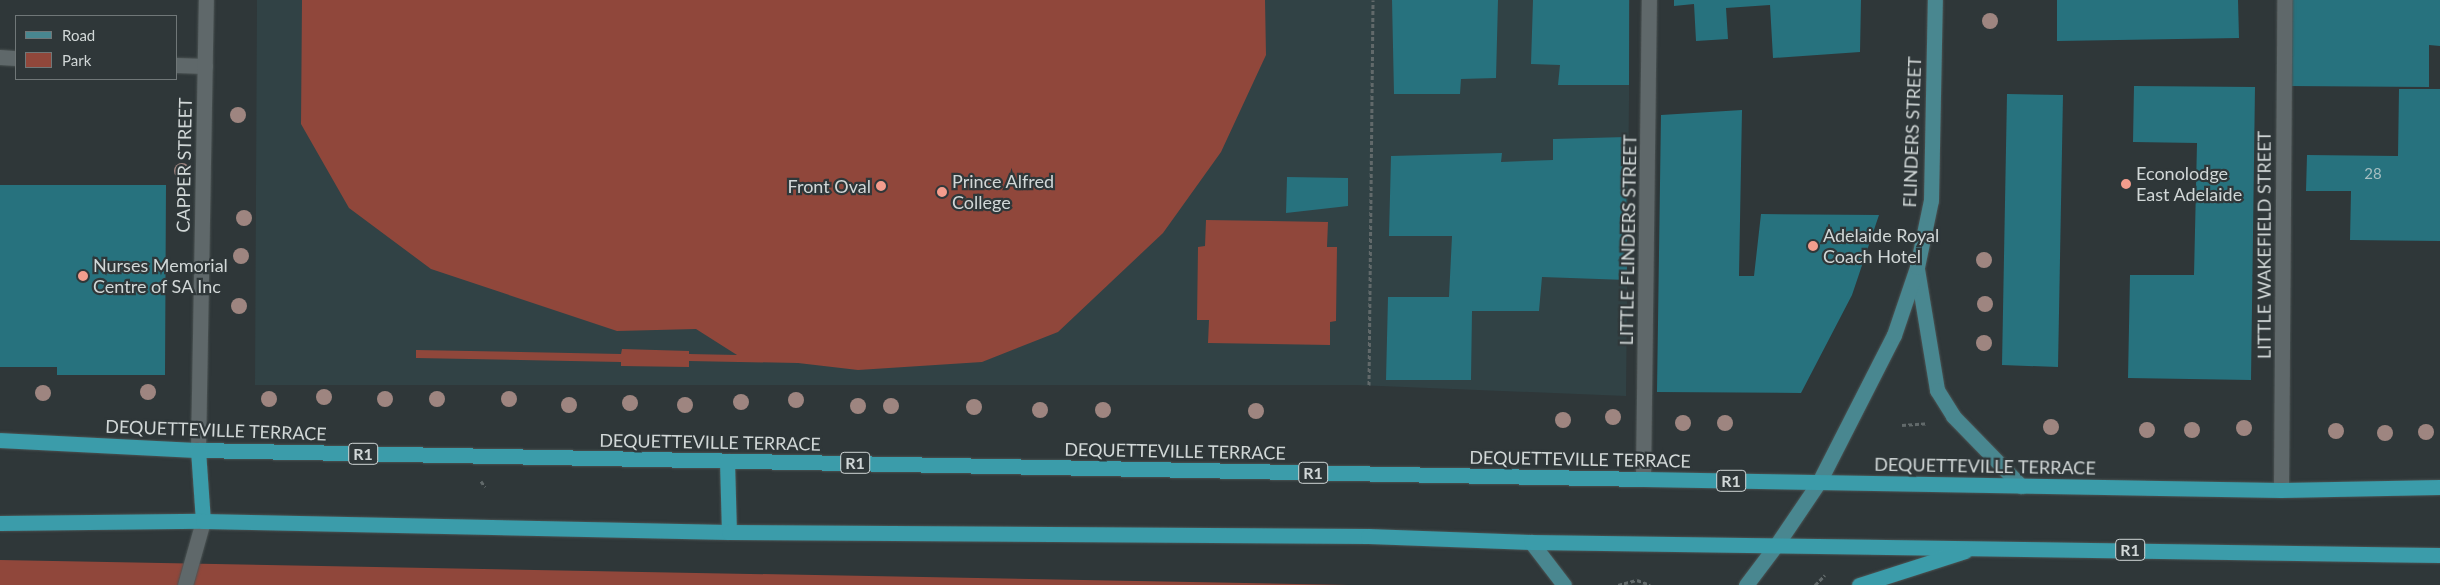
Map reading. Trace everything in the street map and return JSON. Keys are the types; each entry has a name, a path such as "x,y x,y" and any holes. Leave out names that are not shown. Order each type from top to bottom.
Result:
{"highway":[{"name":"DEQUETTEVILLE TERRACE","path":"0,440 198,450 1644,480 2281,490 2440,487"},
{"path":"198,450 204,521"},
{"path":"727,461 729,532"},
{"name":"R1","path":"0,523 204,521 729,532 1358,536 1531,542 1777,544 2440,555"},
{"path":"1859,585 1978,547"}],"main road":[{"name":"FLINDERS STREET","path":"1746,585 1777,544 1819,482 1894,335 1917,267 1931,200 1935,0"},
{"path":"1917,267 1937,390 1953,416 2021,486"},
{"path":"1531,542 1564,585"}],"street":[{"name":"CAPPER STREET","path":"198,450 206,0"},
{"name":"LITTLE FLINDERS STREET","path":"1644,480 1650,0"},
{"name":"LITTLE WAKEFIELD STREET","path":"2281,490 2284,0"},
{"path":"0,57 15,58"},
{"path":"178,65 205,66"},
{"path":"185,585 204,521"}],"path":[{"path":"1369,385 1373,0"},
{"path":"1902,425 1932,422"},
{"path":"1815,585 1825,575"},
{"path":"1618,585 1637,580 1650,585"}],"shaded area":[{"name":"Prince Alfred College","path":"257,0 1630,0 1626,396 1356,385 255,385"}],"green space":[{"name":"Front Oval","path":"302,0 1265,0 1266,55 1221,152 1163,233 1058,332 982,362 858,370 798,363 689,361 689,367 621,366 621,362 416,358 416,350 621,354 622,349 689,351 689,354 737,355 696,329 617,331 431,269 349,208 301,124"},
{"path":"1206,220 1328,222 1327,247 1337,247 1336,321 1330,322 1330,345 1208,343 1209,320 1197,320 1198,247 1205,246"},
{"path":"0,560 1349,585 0,585"}],"building":[{"path":"1392,0 1498,0 1496,78 1461,79 1460,94 1394,94"},
{"path":"1533,0 1629,0 1629,85 1558,85 1560,65 1531,64"},
{"path":"1674,0 1861,0 1860,52 1773,58 1770,5 1726,8 1728,39 1696,41 1694,4 1674,6"},
{"path":"2057,0 2238,0 2239,38 2057,41"},
{"path":"2289,0 2440,0 2440,46 2429,45 2429,87 2288,86"},
{"path":"2134,86 2255,87 2251,380 2128,378 2130,275 2194,275 2197,143 2133,142"},
{"path":"2399,89 2440,89 2440,241 2350,240 2351,191 2306,191 2307,155 2398,156"},
{"path":"2007,94 2063,95 2058,367 2002,365"},
{"name":"Adelaide Royal Coach Hotel","path":"1742,110 1739,276 1754,276 1761,214 1879,215 1852,295 1801,393 1657,392 1661,115"},
{"path":"1626,137 1627,280 1542,277 1539,311 1472,311 1471,380 1386,380 1388,297 1449,297 1452,236 1389,236 1391,156 1502,153 1501,162 1553,160 1553,139"},
{"path":"1287,177 1348,178 1348,206 1286,213"},
{"name":"Nurses Memorial Centre of SA Inc","path":"0,185 166,185 165,375 57,375 57,367 0,367"}],"place":[{"name":"Econolodge East Adelaide","path":"2126,184"},
{"name":"Front Oval","path":"881,186"},
{"name":"Prince Alfred College","path":"942,192"},
{"name":"Adelaide Royal Coach Hotel","path":"1813,246"},
{"name":"Nurses Memorial Centre of SA Inc","path":"83,276"}]}
